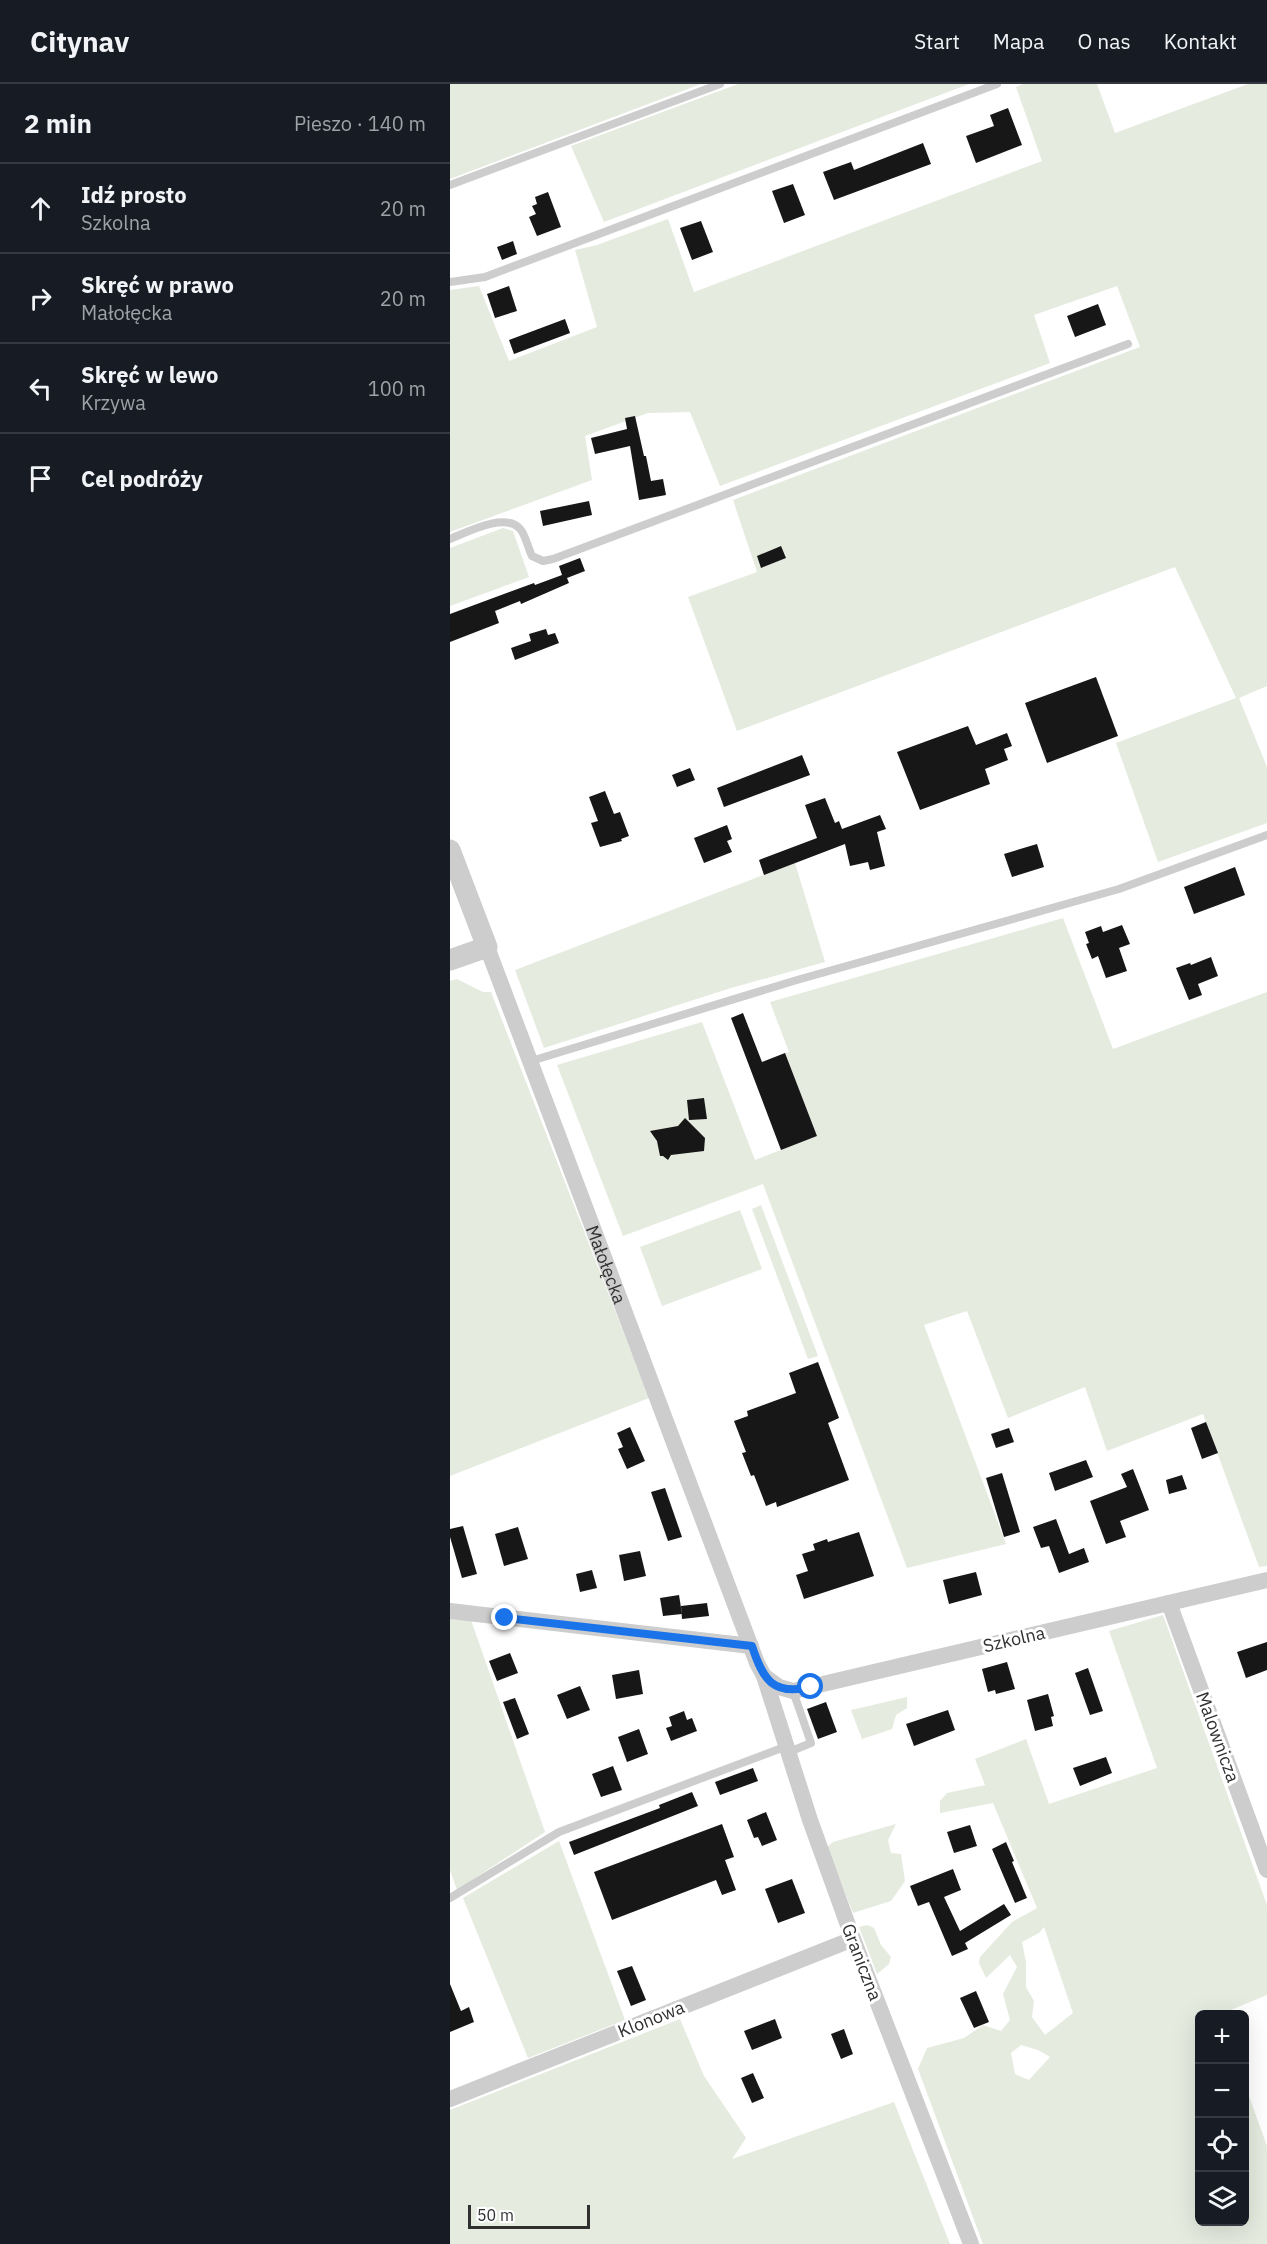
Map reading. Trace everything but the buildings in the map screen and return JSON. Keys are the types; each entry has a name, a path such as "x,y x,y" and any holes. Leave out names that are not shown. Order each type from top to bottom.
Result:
{"street":[{"name":"Małołęcka","path":"450,850 764,1676"},
{"path":"450,960 487,947"},
{"name":"Szkolna","path":"794,1691 1267,1580"},
{"name":"Malownicza","path":"1169,1603 1267,1870"},
{"path":"450,1611 752,1646"},
{"path":"764,1676 779,1687 794,1691"},
{"name":"Graniczna","path":"764,1676 810,1820 853,1938 971,2244"},
{"name":"Klonowa","path":"450,2099 853,1938"}],"lane":[{"path":"450,185 720,84"},
{"path":"450,282 485,277 997,84"},
{"path":"450,539 494,522 506,521 520,528 532,556 543,561 553,559 1128,344"},
{"path":"531,1061 797,980 1119,890 1267,835"},
{"path":"450,1898 490,1876 522,1853 559,1832 788,1749 811,1743 794,1691"}],"shaded area":[{"path":"450,84 701,84 450,179"},
{"path":"738,84 969,84 604,222 571,146"},
{"path":"1023,84 1097,84 1115,133 1248,84 1267,84 1267,686 1239,698 1267,767 1267,823 1158,862 1116,743 1236,698 1175,567 737,731 688,597 757,572 733,500 1140,347 1117,286 1034,315 1050,363 720,486 690,412 648,413 585,436 592,480 450,532 450,290 479,286 509,361 597,327 575,250 597,245 668,219 694,292 1042,161 1016,87"},
{"path":"503,528 513,531 529,577 450,606 450,548"},
{"path":"795,863 825,962 731,988 544,1048 515,970"},
{"path":"1063,918 1113,1049 1267,992 1267,1566 1259,1567 1203,1414 1107,1451 1085,1387 1008,1418 967,1311 924,1325 1006,1544 907,1568 763,1184 623,1236 557,1065 702,1022 755,1160 817,1136 785,1053 789,1052 770,1002"},
{"path":"457,979 483,992 491,992 649,1398 450,1476 450,981"},
{"path":"761,1205 818,1356 808,1359 752,1209"},
{"path":"740,1210 762,1269 662,1306 640,1247"},
{"path":"1163,1615 1267,1905 1267,1995 1231,2010 1195,2010 1195,2226 1249,2226 1249,2096 1267,2146 1267,2244 983,2244 918,2069 927,2048 964,2038 983,2025 1001,2031 1010,2020 1003,1994 1017,1967 1010,1955 986,1978 979,1963 980,1957 1012,1922 1037,1908 993,1803 940,1813 940,1801 947,1793 985,1785 975,1759 1026,1739 1049,1804 1157,1768 1109,1631","holes":["1044,1927 1073,2013 1045,2035 1032,2017 1034,2001 1026,1987 1026,1962 1022,1942 1039,1933","1021,2045 1038,2050 1050,2057 1029,2080 1015,2074 1011,2053"]},
{"path":"450,1617 471,1620 545,1832 457,1890 450,1870"},
{"path":"907,1697 907,1708 896,1715 892,1729 862,1739 851,1710"},
{"path":"896,1824 888,1840 891,1853 901,1854 905,1881 891,1901 853,1913 827,1847 833,1842"},
{"path":"559,1841 625,2020 528,2058 463,1898"},
{"path":"867,1925 874,1928 881,1945 891,1957 889,1964 877,1974 859,1927"},
{"path":"680,2019 704,2076 746,2138 732,2159 894,2102 950,2244 450,2244 450,2110"}],"route":[{"path":"505,1618 752,1646 760,1670 771,1682 794,1691 811,1687"}]}
